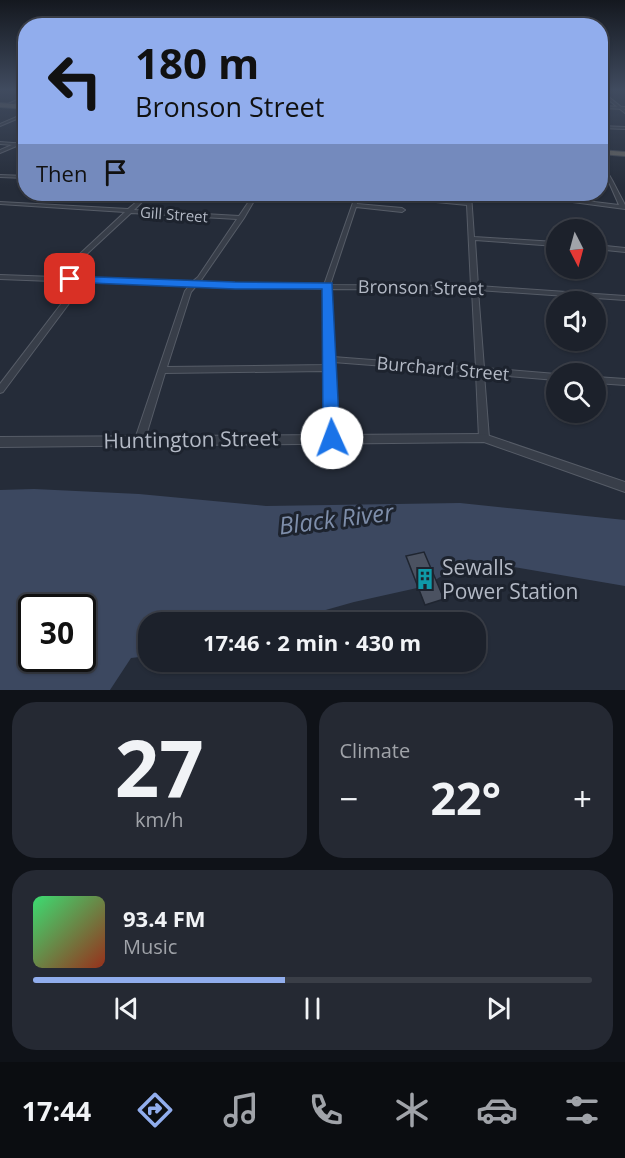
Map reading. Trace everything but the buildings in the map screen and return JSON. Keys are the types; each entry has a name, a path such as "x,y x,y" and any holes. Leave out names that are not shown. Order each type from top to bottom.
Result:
{"highway":[{"path":"608,153 625,154"}],"street":[{"path":"608,127 625,128"},
{"path":"0,143 18,145"},
{"path":"0,152 18,143"},
{"path":"0,176 18,177"},
{"path":"608,177 623,206"},
{"path":"57,279 141,201"},
{"path":"140,439 188,291 200,278 252,201"},
{"path":"332,438 327,285 355,201"},
{"path":"438,201 470,204 484,438"},
{"path":"580,201 623,206"},
{"path":"0,208 3,203"},
{"name":"Gill Street","path":"3,203 241,218"},
{"path":"354,205 402,210"},
{"path":"471,238 546,243"},
{"path":"606,249 625,250"},
{"name":"Bronson Street","path":"1,277 193,284 474,289 625,298"},
{"path":"0,390 83,280"},
{"name":"Burchard Street","path":"162,370 330,363 546,376"},
{"path":"606,381 625,382"},
{"name":"Huntington Street","path":"0,442 140,439 484,438 625,486"}],"water":[{"name":"Black River","path":"34,489 139,494 266,506 460,503 625,520 625,586 468,559 426,586 318,612 138,612 138,657 131,658 110,690 0,690 0,490"}],"place":[{"name":"Sewalls Power Station","path":"425,579"}],"route":[{"path":"70,279 235,286 327,285 332,438"}]}
